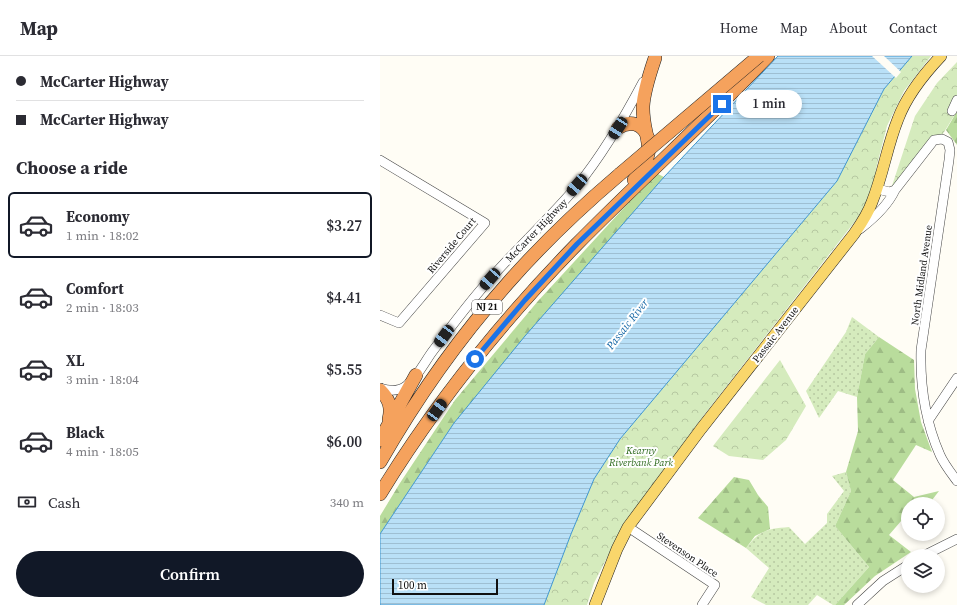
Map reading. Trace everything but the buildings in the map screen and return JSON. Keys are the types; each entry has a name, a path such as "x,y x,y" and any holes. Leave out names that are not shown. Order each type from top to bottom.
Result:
{"highway":[{"name":"NJ 21","path":"380,462 427,387 457,345 519,270 556,232 620,174 759,56"},
{"name":"NJ 21","path":"380,494 426,425 475,359 525,300 577,244 703,122 768,56"},
{"path":"577,244 640,172 647,158 649,143 643,108 646,89 655,57"},
{"path":"618,128 628,123 640,126 644,130 649,143"},
{"path":"380,440 416,375"},
{"path":"380,389 389,402 390,408 387,426"}],"main road":[{"name":"Passaic Avenue","path":"595,605 617,549 628,527 701,429 854,234 864,219 877,189 891,138 905,104 915,86 940,56"}],"street":[{"name":"McCarter Highway","path":"380,389 392,391 398,390 410,382 482,288 504,263 547,220 577,185 618,128 635,98 655,57"},
{"path":"952,111 957,100"},
{"name":"North Midland Avenue","path":"854,234 870,221 892,197 895,190 934,140 942,139 948,142 950,150 949,160 921,350 921,369 922,394 928,421 940,456 957,481"},
{"name":"Riverside Court","path":"380,160 485,224 398,322 380,315"},
{"path":"877,189 890,192 895,190"},
{"path":"928,421 957,378"},
{"name":"Stevenson Place","path":"628,527 715,585 702,605"},
{"path":"937,549 957,539"},
{"path":"857,605 882,581 901,569"}],"green space":[{"name":"Kearny Riverbank Park","path":"912,56 931,56 904,91 887,126 876,169 875,184 870,202 704,415 624,525 594,583 587,605 544,605 594,479 620,439 837,181 884,89"},
{"path":"957,62 957,111 941,137 885,207 915,116 937,83"},
{"path":"957,113 957,145 946,130"},
{"path":"656,173 664,177 454,423 380,534 380,516 455,400 538,301"},
{"path":"852,317 879,337 865,354 857,397 838,391 819,418 806,391 846,332"},
{"path":"879,337 914,360 915,389 921,422 932,452 916,445 893,480 914,497 901,497 901,521 889,535 907,549 901,549 901,559 875,576 844,605 835,605 869,567 835,526 851,491 846,472 858,431 857,397 865,354"},
{"path":"780,360 806,406 786,440 763,460 729,456 713,446"},
{"path":"846,472 851,491 835,526 869,567 835,605 817,595 808,605 766,605 751,597 769,568 746,548 756,537 764,532 789,527 805,544 827,523 827,514 844,491 832,476"},
{"path":"734,477 749,480 758,495 768,507 770,529 755,536 746,548 698,518"},
{"path":"939,491 934,497 914,497"}],"water":[{"name":"Passaic River","path":"778,56 912,56 884,89 837,181 620,439 594,479 544,605 380,605 380,534 454,423 525,336 664,177"}],"pier":[{"path":"872,56 884,56 901,72 896,78"}],"route":[{"path":"475,359 525,300 577,244 722,104"}]}
